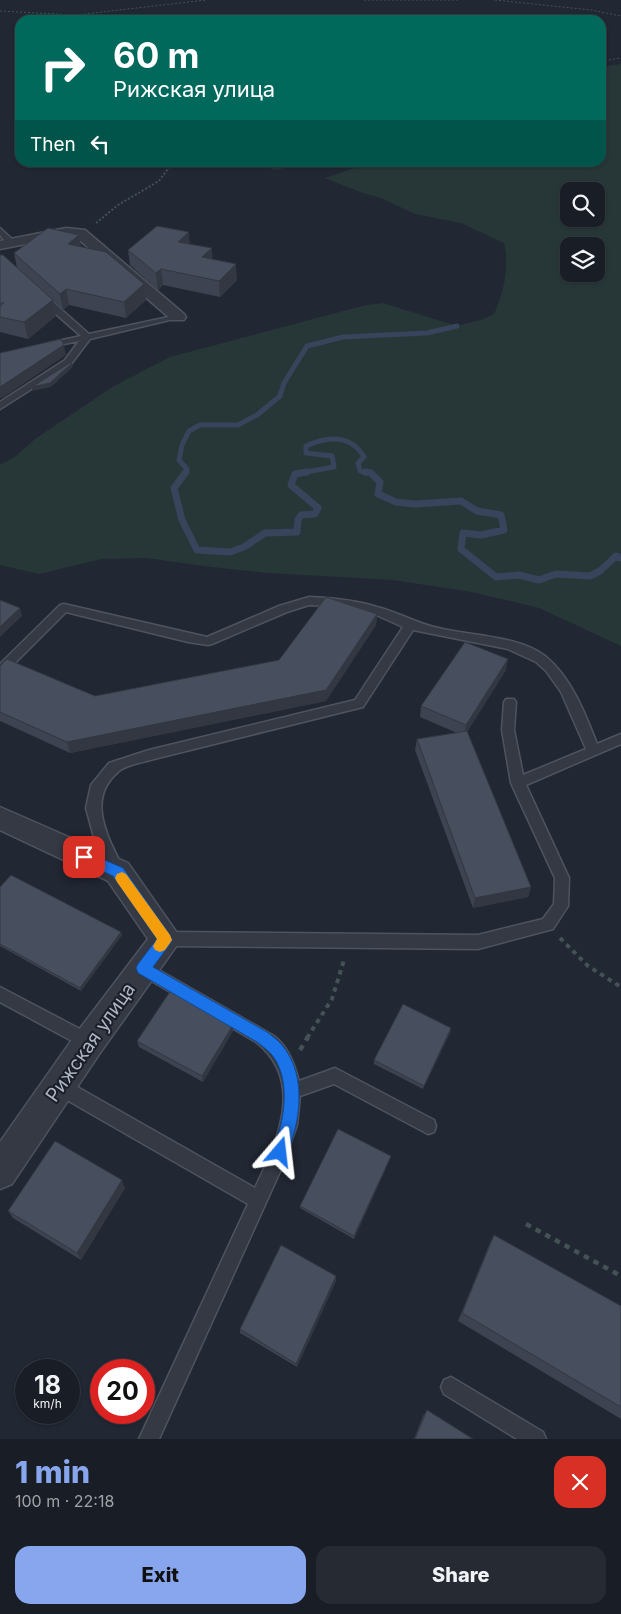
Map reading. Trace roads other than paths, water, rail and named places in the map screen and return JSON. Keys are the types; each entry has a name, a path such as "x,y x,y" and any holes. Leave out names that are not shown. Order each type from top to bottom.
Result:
{"street":[{"path":"5,244 66,232 80,233 178,316"},
{"path":"0,818 118,872 165,940"},
{"name":"Рижская улица","path":"0,1172 89,1042 165,940"}],"lane":[{"path":"0,230 5,244"},
{"path":"36,291 87,337"},
{"path":"39,347 178,316"},
{"path":"0,406 68,362 87,337"},
{"path":"0,671 64,608 188,638 208,641 274,613 309,601 335,602 375,610 410,625 447,634 468,636 507,646 538,658 554,674 577,707 593,751"},
{"path":"118,872 102,841 93,808 98,785 114,767 149,755 359,704 410,625"},
{"path":"165,940 478,942 548,924 561,906 562,878 518,783 508,730 510,702"},
{"path":"518,783 621,740"},
{"path":"143,968 262,1037 278,1050 287,1070 292,1091 290,1119 280,1152 150,1439"},
{"path":"0,994 89,1042"},
{"path":"292,1091 335,1076 428,1126"},
{"path":"59,1086 259,1200"},
{"path":"451,1387 536,1439"}],"waterway":[{"path":"185,473 187,469 179,460 182,445 189,431 200,425 238,425 257,415 280,396 284,383 307,346 343,337 427,333 457,326"},
{"path":"300,473 334,467 332,456 306,453 306,446 330,439 338,439 352,444 364,457 358,463 360,471 371,473"},
{"path":"186,472 174,488 182,520 197,550 230,552 244,547 265,533 297,532 298,520 301,515 315,514 318,508 291,485 295,474 307,472"},
{"path":"365,472 371,473"},
{"path":"371,473 380,482 378,494 396,502 415,504 461,501 477,511 501,515 504,530 481,535 463,533 461,549 496,577 519,575 539,580 556,574 590,576 600,571 616,556 621,558"}]}
